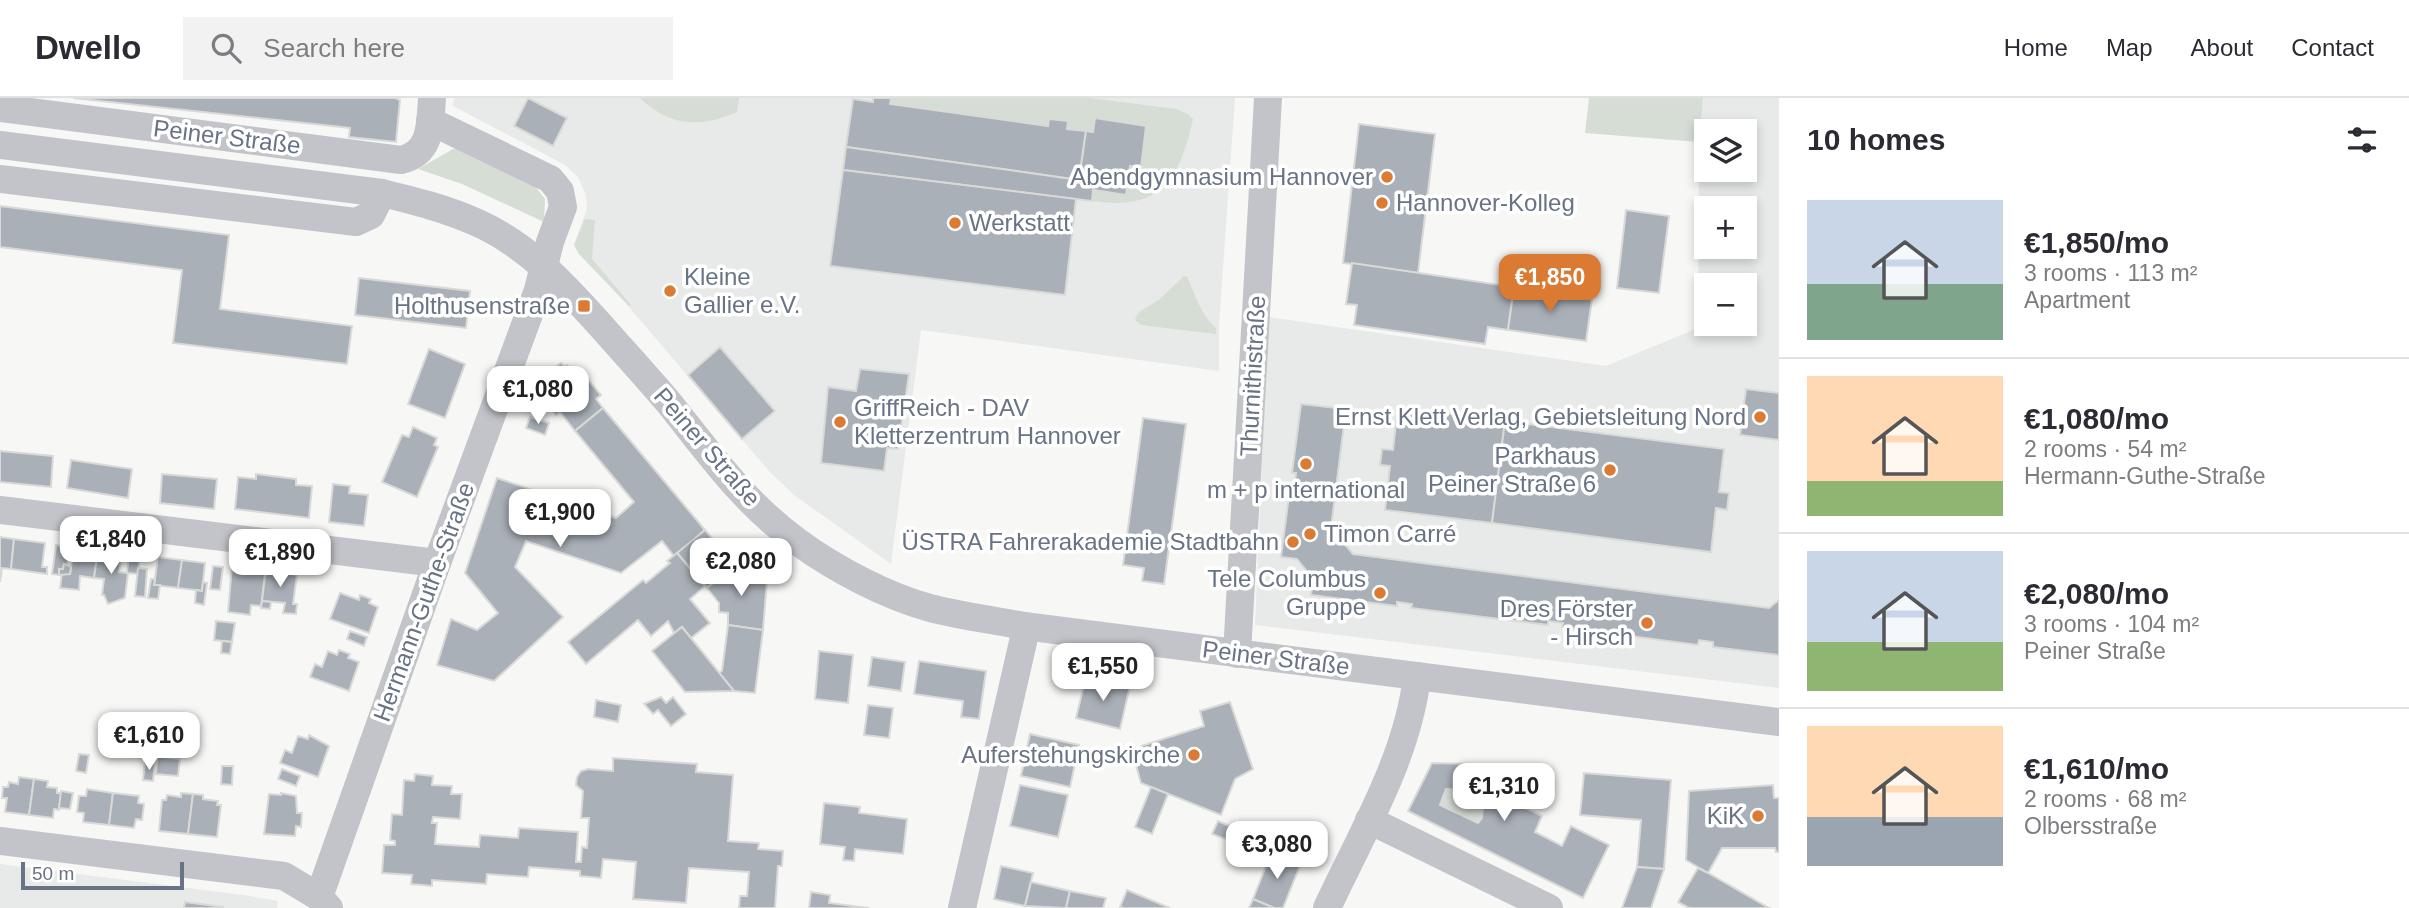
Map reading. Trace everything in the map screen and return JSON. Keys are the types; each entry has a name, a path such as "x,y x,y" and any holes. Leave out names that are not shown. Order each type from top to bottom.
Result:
{"street":[{"name":"Thurnithistraße","path":"1237,654 1268,98"},
{"name":"Peiner Straße","path":"0,108 401,160 411,158 421,151 428,136 431,109"},
{"path":"431,109 550,179 560,191 563,207 544,267"},
{"name":"Peiner Straße","path":"0,145 382,193 429,204 479,223 513,243 544,267 584,306 668,402 729,480 797,541 837,567 929,608 1024,626 1779,722"},
{"path":"0,179 356,222 371,215 382,193"},
{"name":"Hermann-Guthe-Straße","path":"324,903 437,563 538,290 544,267"},
{"path":"0,510 437,563"},
{"path":"962,908 1023,642 1024,626"},
{"path":"1327,908 1402,745 1413,707 1417,676"},
{"path":"1369,820 1549,908"},
{"path":"0,841 284,876 324,903"}],"shaded area":[{"path":"454,98 1235,98 1219,325 1219,371 921,330 891,564 794,495 769,471 623,300 579,254 574,245 587,208 586,195 578,177 565,165 453,106"},
{"path":"640,98 739,98 737,112 710,121 686,122 663,115"},
{"path":"891,98 1090,98 1176,109 1193,119 1181,159 1163,187 1151,196 1116,203 1092,201 1093,190 1126,195 1130,166 1140,168 1146,126 1095,118 1093,132 1067,129 1067,121 1049,119 1048,126 890,104"},
{"path":"1589,98 1703,98 1701,119 1694,119 1694,142 1585,133"},
{"path":"1703,98 1779,98 1779,688 1255,625 1268,317 1606,366 1694,330 1694,336 1757,336 1757,273 1698,273 1698,259 1757,259 1757,196 1699,196 1699,182 1757,182 1757,119 1701,119"},
{"path":"453,149 463,149 532,182 545,199 544,222 462,184 418,169"},
{"path":"585,219 595,220 592,259 631,305 629,306 579,254 574,245"},
{"path":"1184,276 1187,277 1202,311 1216,328 1216,334 1141,325 1135,320 1138,313 1160,299"},
{"path":"1446,789 1484,792 1482,818 1478,823 1440,805"},
{"path":"0,864 243,895 278,901 277,908 0,908"}],"building":[{"path":"73,98 400,100 396,142 349,137 350,128"},
{"path":"528,98 567,118 553,146 514,126"},
{"path":"873,98 891,98 890,104 1048,126 1049,119 1068,121 1067,129 1086,131 1079,180 846,147 853,99 873,102"},
{"path":"1095,118 1146,126 1141,168 1130,166 1126,195 1093,190 1092,201 843,170 846,147 1079,180 1086,131 1093,132"},
{"path":"1359,124 1435,134 1418,273 1343,263"},
{"name":"Werkstatt","path":"843,170 1076,199 1065,295 830,266"},
{"path":"0,206 229,235 220,309 352,326 347,364 173,343 182,270 0,247"},
{"path":"1626,210 1669,216 1659,293 1617,288"},
{"path":"1352,263 1514,287 1508,330 1488,327 1485,344 1354,325 1357,305 1346,304"},
{"path":"359,278 470,291 466,328 355,315"},
{"path":"1514,287 1592,299 1586,341 1508,330"},
{"path":"720,347 775,411 742,439 688,375"},
{"path":"429,349 465,364 445,418 408,404"},
{"path":"561,363 565,367 567,365 575,374 580,370 601,395 596,399 603,408 575,431 560,412 556,415 549,406 553,403 540,388 549,381 544,376"},
{"name":"GriffReich - DAV Kletterzentrum Hannover","path":"860,369 909,374 898,449 887,448 884,471 821,463 828,387 856,391"},
{"path":"1746,389 1779,393 1779,440 1740,435"},
{"name":"Timon Carré","path":"1301,404 1346,409 1331,528 1353,554 1769,608 1779,600 1779,655 1713,647 1713,642 1699,640 1698,645 1562,627 1563,623 1548,621 1548,625 1411,608 1412,604 1397,602 1397,606 1311,595 1313,579 1297,559 1281,557 1290,488 1294,488 1296,473 1292,473"},
{"path":"1398,407 1505,421 1492,523 1385,510 1390,466 1380,465 1382,449 1393,450"},
{"path":"603,408 705,530 674,556 662,541 621,573 526,541 515,567 563,617 494,681 437,665 451,619 477,630 498,613 465,573 497,478 616,518 634,502 575,431"},
{"path":"530,417 549,423 545,435 526,428"},
{"path":"1143,418 1186,424 1164,584 1142,581 1144,568 1123,565"},
{"name":"Parkhaus Peiner Straße 6","path":"1505,421 1724,449 1719,492 1729,493 1727,510 1716,508 1711,552 1492,523"},
{"path":"413,427 437,438 434,445 438,447 417,497 382,482 402,435 409,437"},
{"path":"0,451 53,456 51,487 0,482"},
{"path":"71,460 132,469 128,498 67,488"},
{"path":"162,474 217,479 214,509 160,503"},
{"path":"256,474 296,479 296,485 312,486 309,518 235,509 238,477 256,479"},
{"path":"333,484 350,486 349,493 368,495 364,526 329,522"},
{"path":"705,530 735,565 707,588 677,553"},
{"path":"0,537 14,539 11,569 2,568 0,582"},
{"path":"14,539 45,543 42,567 47,567 47,574 11,569"},
{"path":"56,545 70,547 67,565 64,564 63,569 59,569 59,575 52,574"},
{"path":"74,547 98,550 94,578 80,576 79,590 60,588 62,573 70,574"},
{"path":"98,550 122,553 119,572 128,573 125,598 108,604 102,595 104,579 94,578"},
{"path":"677,553 705,586 690,599 710,623 691,638 682,627 674,633 668,621 651,636 638,620 586,664 568,642 643,580 646,583 670,563 667,561"},
{"path":"129,554 140,555 138,574 127,573"},
{"path":"158,557 182,560 178,588 154,585"},
{"path":"182,560 205,563 202,591 178,588"},
{"path":"64,564 71,567 70,574 59,575 59,569 63,569"},
{"path":"735,565 740,572 750,573 753,579 767,580 763,630 728,625 728,613 719,612 719,603 707,588"},
{"path":"213,566 223,567 220,590 210,589"},
{"path":"232,566 266,568 261,606 251,605 250,615 228,612"},
{"path":"138,568 147,569 145,597 135,596"},
{"path":"266,568 297,575 293,604 297,604 296,614 283,613 285,603 262,601"},
{"path":"151,579 155,579 154,585 160,585 158,599 148,598"},
{"path":"203,582 207,583 204,605 195,603 196,590 202,591"},
{"path":"340,593 359,600 360,595 371,599 369,603 378,607 369,633 330,619"},
{"path":"262,601 271,602 270,609 261,608"},
{"path":"216,621 235,623 232,642 214,640"},
{"path":"728,625 763,630 755,693 734,691 719,673 722,671"},
{"path":"682,627 734,691 685,692 652,651"},
{"path":"350,631 367,637 364,646 347,639"},
{"path":"222,641 232,642 230,654 221,653"},
{"path":"339,650 350,654 348,658 359,662 349,691 310,677 315,664 322,667 328,651 337,655"},
{"path":"819,651 853,655 848,703 815,699"},
{"path":"872,657 905,662 901,691 868,686"},
{"path":"919,661 986,671 979,719 961,717 963,701 914,694"},
{"path":"1086,677 1130,686 1120,729 1076,718"},
{"path":"661,697 666,703 673,697 686,714 671,726 658,710 653,714 644,704"},
{"path":"596,700 621,705 618,722 594,717"},
{"name":"Auferstehungskirche","path":"1230,702 1253,769 1235,779 1221,815 1141,783 1136,765 1141,746 1204,726 1200,711"},
{"path":"868,705 893,708 889,738 864,735"},
{"path":"1030,734 1079,745 1070,787 1021,776"},
{"path":"309,735 329,746 318,777 280,763 285,750 292,753 298,736 308,739"},
{"path":"158,751 165,752 165,757 180,759 178,776 156,774"},
{"path":"79,754 89,755 86,773 76,771"},
{"path":"613,758 697,764 696,772 733,775 728,841 759,843 758,849 783,851 782,866 778,866 775,908 739,908 740,896 747,896 749,872 689,868 686,903 633,899 636,862 603,859 601,878 580,876 580,871 529,867 528,877 487,874 486,884 432,880 432,886 411,884 412,875 382,873 384,845 395,845 395,841 390,840 392,814 402,815 404,780 414,781 415,774 433,776 432,785 452,786 451,794 462,794 460,819 433,817 432,823 437,823 435,844 479,847 480,835 518,838 519,828 578,832 576,862 581,862 582,847 587,848 589,818 581,818 583,791 576,785 577,777 581,771 588,769 613,771"},
{"path":"145,762 155,763 153,781 143,780"},
{"path":"1432,763 1514,765 1513,802 1542,816 1535,832 1562,846 1571,826 1609,845 1583,898 1408,811","holes":["1446,789 1484,792 1482,818 1478,823 1440,805"]},
{"path":"222,766 233,766 232,785 221,784"},
{"path":"282,769 300,776 296,786 278,779"},
{"path":"1584,773 1671,780 1664,869 1637,867 1641,820 1580,815"},
{"path":"19,777 34,779 29,815 5,812 7,798 2,798 3,787 8,787 9,782 18,784"},
{"path":"34,779 48,781 47,787 57,788 57,793 61,793 59,810 54,809 53,818 29,815"},
{"path":"1020,785 1068,795 1058,837 1010,826"},
{"path":"1773,785 1774,798 1779,798 1779,852 1776,852 1775,848 1722,848 1708,873 1686,860 1689,791"},
{"path":"1151,787 1168,794 1152,834 1135,827"},
{"path":"87,789 113,793 109,825 83,822 84,813 77,812 79,796 86,796"},
{"path":"61,791 73,793 70,809 59,808"},
{"path":"113,793 139,796 138,803 144,804 142,820 136,819 134,828 109,825"},
{"path":"181,793 193,794 188,834 159,831 162,800 166,800 167,795 181,797"},
{"path":"193,794 203,795 203,799 218,801 217,805 221,805 217,837 188,834"},
{"path":"269,794 296,796 297,813 302,813 301,827 296,826 295,836 264,834"},
{"path":"824,803 860,807 859,813 907,819 903,854 855,849 854,861 843,860 845,847 820,844"},
{"path":"1218,821 1234,828 1228,840 1212,834"},
{"path":"1276,841 1305,853 1301,863 1272,851"},
{"path":"1272,851 1301,863 1283,908 1274,908 1253,899"},
{"path":"1001,866 1033,873 1025,906 994,899"},
{"path":"1637,867 1664,869 1651,908 1622,908"},
{"path":"1698,868 1769,908 1689,908 1678,902"},
{"path":"1031,882 1070,891 1066,908 1025,906"},
{"path":"1127,890 1170,908 1120,907"},
{"path":"1070,891 1106,898 1103,908 1066,908"},
{"path":"811,892 830,895 829,903 869,908 809,908"},
{"path":"1253,899 1274,908 1249,908"},
{"path":"185,902 223,907 223,908 184,908"}],"place":[{"name":"Abendgymnasium Hannover","path":"1387,177"},
{"name":"Hannover-Kolleg","path":"1382,203"},
{"name":"Werkstatt","path":"955,223"},
{"name":"Kleine Gallier e.V.","path":"670,291"},
{"name":"Holthusenstraße","path":"584,306"},
{"name":"Ernst Klett Verlag, Gebietsleitung Nord","path":"1760,417"},
{"name":"GriffReich - DAV Kletterzentrum Hannover","path":"840,422"},
{"name":"m + p international","path":"1306,464"},
{"name":"Parkhaus Peiner Straße 6","path":"1610,470"},
{"name":"Timon Carré","path":"1310,534"},
{"name":"ÜSTRA Fahrerakademie Stadtbahn","path":"1293,542"},
{"name":"Tele Columbus Gruppe","path":"1380,593"},
{"name":"Dres Förster - Hirsch","path":"1647,623"},
{"name":"Auferstehungskirche","path":"1194,755"},
{"name":"KiK","path":"1758,816"}]}
